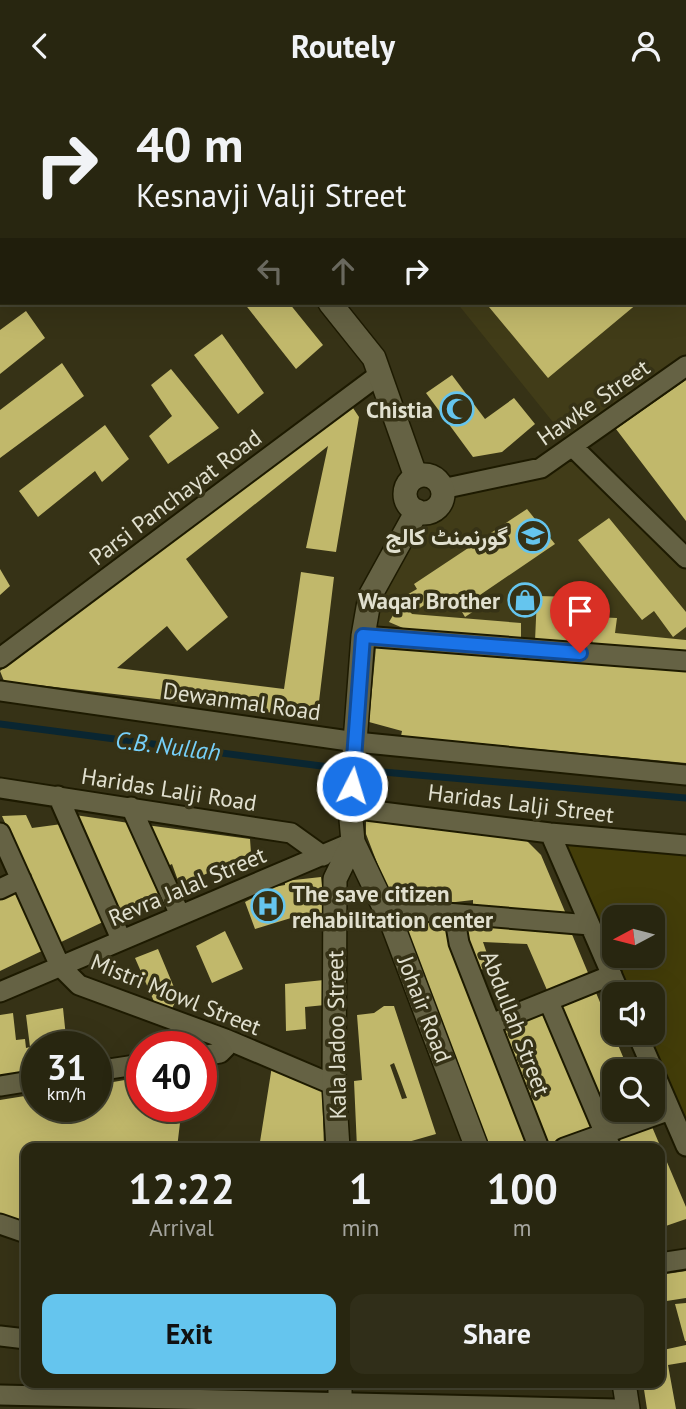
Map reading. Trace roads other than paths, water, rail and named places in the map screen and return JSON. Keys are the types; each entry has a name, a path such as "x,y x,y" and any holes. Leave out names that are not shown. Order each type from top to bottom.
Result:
{"street":[{"path":"332,305 374,358 416,477"},
{"name":"Hawke Street","path":"442,489 541,468 686,366"},
{"name":"Parsi Panchayat Road","path":"0,658 380,375"},
{"path":"573,447 686,558"},
{"path":"416,477 435,478 442,489 438,506 429,512 417,511 408,504 405,493 416,477"},
{"name":"Johair Road","path":"417,511 370,596 363,636 350,808 354,842 386,908 475,1143"},
{"path":"363,636 686,661"},
{"name":"Dewanmal Road","path":"0,691 356,742 686,775"},
{"name":"Haridas Lalji Road","path":"0,788 290,834 323,856"},
{"path":"58,796 121,939"},
{"path":"131,807 180,915"},
{"name":"Haridas Lalji Street","path":"350,808 550,833 686,845"},
{"name":"Mistri Mowl Street","path":"0,833 60,966 79,985 228,1040 334,1086"},
{"path":"550,833 615,982"},
{"name":"Revra Jalal Street","path":"0,992 354,842"},
{"name":"Kala Jadoo Street","path":"338,1143 334,1086 335,879 354,842"},
{"path":"0,889 20,879"},
{"path":"386,908 590,925"},
{"name":"Abdullah Street","path":"454,914 459,943 537,1143"},
{"path":"491,1024 612,975"},
{"path":"548,1002 608,1141 670,1110"},
{"path":"217,1053 226,1048 228,1040"},
{"path":"642,1045 686,1146"},
{"path":"0,1086 21,1083"},
{"path":"0,1224 21,1231"},
{"path":"665,1261 686,1259"},
{"path":"0,1336 21,1338"},
{"path":"625,1388 628,1409"},
{"path":"0,1395 340,1398 616,1409"}],"waterway":[{"name":"C.B. Nullah","path":"0,724 337,768"},
{"path":"371,771 686,798"}],"place":[{"name":"Chistia","path":"457,409"},
{"name":"گورنمنٹ کالج","path":"533,536"},
{"name":"Waqar Brother","path":"525,600"},
{"name":"The save citizen rehabilitation center","path":"268,906"}]}
